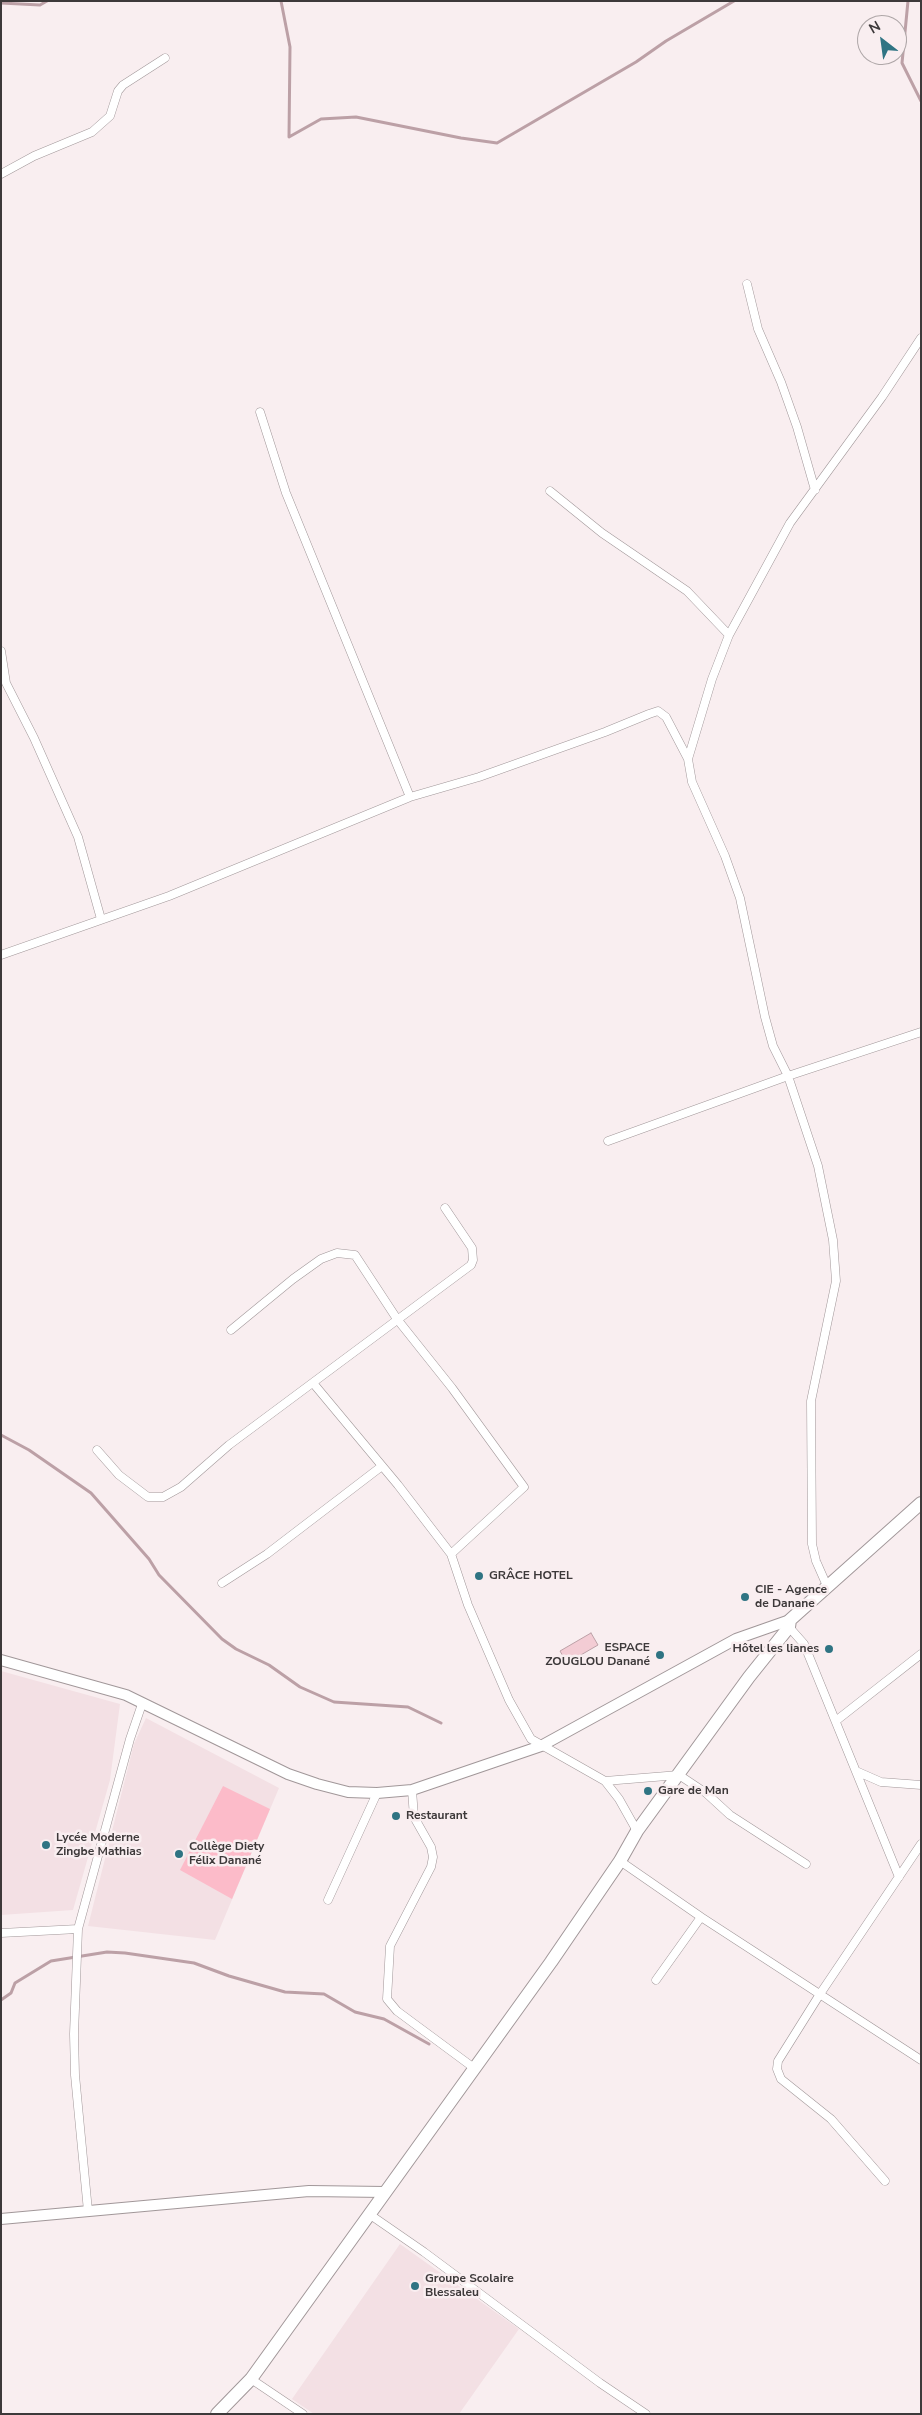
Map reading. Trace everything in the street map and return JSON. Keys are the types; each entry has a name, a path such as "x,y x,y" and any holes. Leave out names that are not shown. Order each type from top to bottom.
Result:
{"main road":[{"path":"217,2414 251,2379 620,1861 637,1831 790,1623 827,1586 921,1503"}],"street":[{"path":"1,174 34,156 92,132 110,116 118,91 123,85 165,58"},
{"path":"747,284 758,329 781,382 801,440 815,490"},
{"path":"688,759 712,679 729,635 790,523 847,442 882,397 921,338"},
{"path":"260,412 286,493 410,797"},
{"path":"550,491 602,533 687,590 729,635"},
{"path":"1,651 9,688 34,738 78,837 101,919"},
{"path":"1,955 169,896 302,843 410,797 479,777 658,712 666,717 688,759 692,782 725,856 740,898 767,1026 773,1046 788,1076 818,1166 836,1265 834,1294 811,1401 812,1544 816,1561 827,1586"},
{"path":"608,1141 788,1076 921,1032"},
{"path":"97,1450 119,1475 148,1497 164,1497 181,1487 229,1445 471,1265 473,1260 472,1248 445,1208"},
{"path":"231,1330 293,1278 321,1259 338,1253 355,1255 397,1319 452,1388 524,1487 451,1554"},
{"path":"313,1383 382,1466 451,1554 468,1605 509,1700 526,1732 540,1746 605,1782 619,1800 637,1831"},
{"path":"222,1583 267,1554 382,1466"},
{"path":"1,1660 126,1695 288,1774 348,1792 377,1793 412,1790 540,1746 736,1639 790,1623 804,1644 837,1720 899,1878"},
{"path":"837,1720 921,1654"},
{"path":"88,2211 75,2075 74,2034 78,1929 130,1739 142,1704"},
{"path":"856,1771 881,1782 921,1785"},
{"path":"605,1782 679,1775 706,1793 730,1815 806,1864"},
{"path":"412,1790 414,1817 430,1847 433,1857 431,1867 390,1946 387,1999 396,2011 474,2068"},
{"path":"328,1900 377,1793"},
{"path":"885,2180 830,2119 781,2079 778,2072 778,2061 820,1994 921,1844"},
{"path":"620,1861 701,1917 921,2060"},
{"path":"656,1980 701,1917"},
{"path":"1,1933 78,1929"},
{"path":"1,2219 309,2191 385,2192"},
{"path":"369,2214 424,2252 600,2383 646,2414"},
{"path":"251,2379 303,2414"}],"shaded area":[{"path":"591,1633 598,1645 567,1663 560,1651"},
{"name":"Lycée Moderne Zingbe Mathias","path":"1,1671 120,1704 110,1780 73,1910 1,1915"},
{"name":"Collège Diety Félix Danané","path":"146,1718 279,1788 215,1940 88,1926 134,1744"},
{"path":"223,1786 270,1809 232,1899 180,1870"},
{"name":"Groupe Scolaire Blessaleu","path":"400,2244 519,2329 459,2414 314,2414 292,2399"}],"waterway":[{"path":"1,3 40,5 47,1"},
{"path":"281,1 290,47 289,137 321,119 356,117 461,138 497,143 636,62 666,41 734,1"},
{"path":"908,1 902,63 921,101"},
{"path":"1,1435 29,1450 91,1493 149,1559 159,1575 222,1639 236,1649 269,1665 300,1687 334,1702 408,1707 441,1723"},
{"path":"1,2000 11,1993 15,1983 51,1961 107,1952 125,1953 194,1963 229,1976 285,1992 324,1994 355,2012 384,2019 429,2044"}],"place":[{"name":"GRÂCE HOTEL","path":"479,1576"},
{"name":"CIE - Agence de Danane","path":"745,1597"},
{"name":"Hôtel les lianes","path":"829,1649"},
{"name":"ESPACE ZOUGLOU Danané","path":"660,1655"},
{"name":"Gare de Man","path":"648,1791"},
{"name":"Restaurant","path":"396,1816"},
{"name":"Lycée Moderne Zingbe Mathias","path":"46,1845"},
{"name":"Collège Diety Félix Danané","path":"179,1854"},
{"name":"Groupe Scolaire Blessaleu","path":"415,2286"}]}
